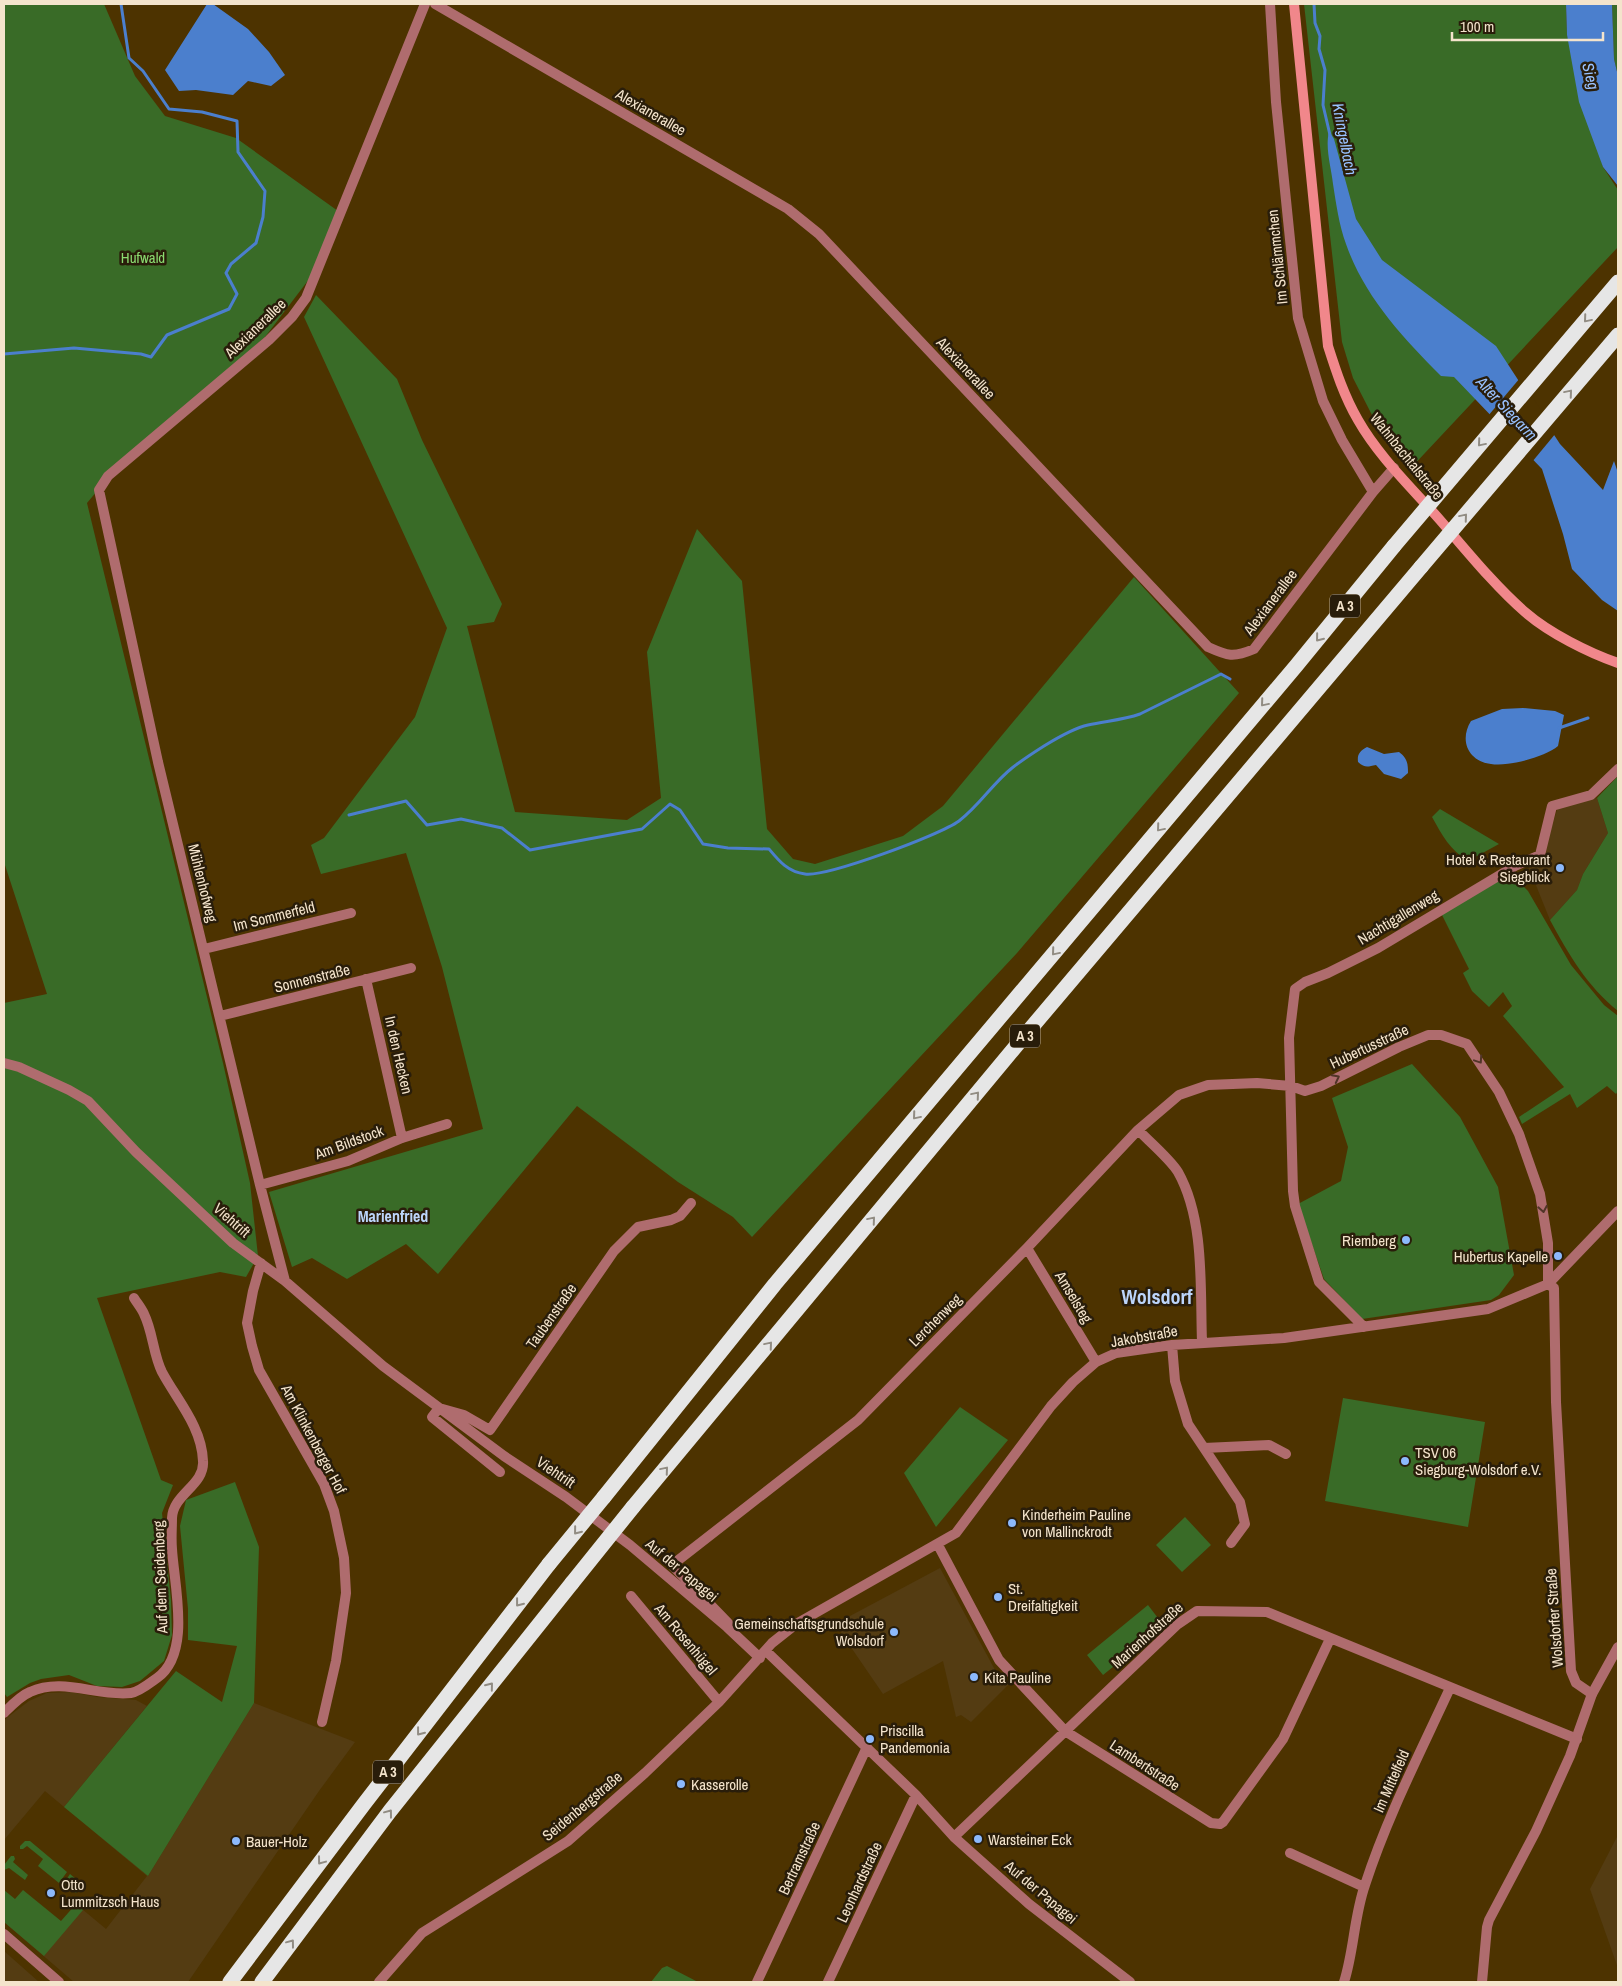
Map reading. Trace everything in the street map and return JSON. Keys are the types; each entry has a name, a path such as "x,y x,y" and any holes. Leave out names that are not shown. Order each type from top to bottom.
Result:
{"highway":[{"name":"A 3","path":"230,1982 549,1564 775,1284 1618,282"},
{"name":"A 3","path":"262,1982 390,1811 634,1507 1033,1027 1618,335"}],"main road":[{"name":"Wahnbachtalstraße","path":"1294,4 1328,346 1340,384 1358,420 1394,468 1480,566 1526,613 1598,656 1618,663"}],"street":[{"name":"Alexianerallee","path":"99,490 108,476 268,340 292,317 306,298 425,4"},
{"name":"Alexianerallee","path":"435,4 779,204 819,234 1208,647 1225,655 1238,656 1254,649 1373,492 1394,468"},
{"name":"Im Schlämmchen","path":"1270,4 1276,102 1298,318 1323,401 1342,440 1373,492"},
{"name":"Mühlenhofweg","path":"99,490 158,762 285,1281"},
{"name":"Nachtigallenweg","path":"1291,1086 1289,1038 1296,989 1305,982 1328,973 1378,948 1498,876 1540,855 1552,806 1591,795 1618,769"},
{"name":"Im Sommerfeld","path":"204,949 352,913"},
{"name":"Sonnenstraße","path":"220,1016 411,968"},
{"name":"In den Hecken","path":"366,979 402,1138"},
{"name":"Hubertusstraße","path":"1291,1086 1305,1091 1321,1086 1399,1047 1428,1036 1441,1034 1467,1044 1499,1092 1520,1134 1537,1186 1548,1243 1548,1284"},
{"name":"Viehtrift","path":"4,1063 27,1071 88,1101 136,1152 232,1243 285,1281 383,1366 504,1456 566,1497 630,1545"},
{"name":"Lerchenweg","path":"727,1627 728,1622 672,1565 858,1420 1027,1248 1138,1130 1179,1095 1208,1085 1257,1083 1291,1086"},
{"path":"1291,1086 1295,1206 1319,1282 1364,1327"},
{"name":"Am Bildstock","path":"260,1185 348,1161 402,1138 447,1124"},
{"path":"1138,1130 1177,1170 1193,1205 1199,1264 1202,1342"},
{"name":"Taubenstraße","path":"439,1408 464,1415 490,1430 614,1250 638,1227 680,1216 691,1202"},
{"path":"1548,1284 1618,1211"},
{"name":"Amselsteg","path":"1027,1248 1096,1362"},
{"name":"Am Klinkenberger Hof","path":"261,1263 252,1291 248,1323 252,1346 259,1370 324,1484 334,1511 344,1558 346,1593 336,1661 322,1722"},
{"name":"Jakobstraße","path":"763,1654 796,1624 956,1534 1051,1406 1073,1382 1096,1362 1116,1354 1172,1345 1284,1338 1488,1309 1548,1284"},
{"name":"Wolsdorfer Straße","path":"1548,1284 1554,1288 1556,1402 1571,1671 1576,1683 1592,1694"},
{"name":"Auf dem Seidenberg","path":"4,1714 28,1692 52,1686 77,1686 102,1693 133,1693 159,1677 174,1657 179,1633 178,1602 172,1548 172,1515 179,1500 203,1473 204,1460 198,1439 184,1407 162,1371 144,1314 134,1298"},
{"path":"1172,1345 1175,1382 1188,1424 1240,1502 1244,1524 1231,1543"},
{"path":"439,1408 432,1417 500,1472"},
{"path":"1204,1448 1268,1445 1286,1454"},
{"name":"Auf der Papagei","path":"630,1545 727,1627 763,1654 867,1747 916,1795 954,1837 1029,1904 1130,1982"},
{"name":"Lambertstraße","path":"938,1545 999,1660 1065,1731 1211,1823 1220,1824 1283,1739 1330,1639"},
{"name":"Am Rosenhügel","path":"631,1596 719,1702"},
{"name":"Marienhofstraße","path":"954,1837 1178,1624 1197,1611 1267,1612 1577,1739"},
{"path":"1482,1982 1489,1920 1536,1831 1577,1739 1592,1694 1618,1647"},
{"name":"Seidenbergstraße","path":"379,1982 422,1933 568,1842 719,1702 763,1654"},
{"name":"Im Mittelfeld","path":"1344,1982 1350,1964 1364,1887 1391,1818 1450,1688"},
{"name":"Bertramstraße","path":"757,1982 867,1747"},
{"name":"Leonhardstraße","path":"828,1982 916,1795"},
{"path":"1290,1853 1364,1887"},
{"path":"4,1934 59,1982"}],"shaded area":[{"path":"1597,798 1608,833 1583,874 1577,890 1550,920 1527,863 1539,866 1558,807"},
{"name":"Gemeinschaftsgrundschule Wolsdorf","path":"940,1568 995,1670 1009,1684 971,1722 961,1715 956,1717 943,1661 883,1694 835,1624"},
{"path":"71,1692 97,1697 136,1700 147,1706 64,1807 45,1791 4,1840 4,1720 29,1701 47,1693"},
{"path":"254,1703 355,1742 319,1791 188,1982 74,1982 4,1922 4,1894 52,1933 76,1904 106,1929 147,1876 78,1818 148,1876"},
{"path":"1618,1835 1618,1968 1590,1889"},
{"path":"4,1951 39,1982 4,1982"}],"green space":[{"name":"Hufwald","path":"4,4 104,4 135,76 165,116 236,138 338,211 313,274 265,337 113,472 87,503 223,1063 250,1183 258,1256 246,1277 220,1272 97,1298 161,1480 173,1485 162,1513 171,1600 172,1635 164,1661 140,1681 122,1687 97,1686 69,1675 41,1679 30,1683 7,1697 4,1693 4,1003 47,994 4,862"},
{"path":"1304,4 1566,4 1567,35 1603,167 1618,190 1618,247 1410,469 1372,415 1353,378 1342,342"},
{"path":"1612,4 1618,4 1618,76 1614,59"},
{"path":"316,295 397,379 422,440 502,604 494,622 467,626 515,812 627,820 661,798 647,652 697,529 742,581 767,829 793,859 815,864 903,836 943,806 1134,577 1239,693 1017,953 752,1237 733,1217 678,1182 577,1106 438,1274 406,1244 347,1279 312,1258 292,1267 269,1192 483,1129 442,967 406,853 321,874 311,845 324,838 415,717 447,628 304,317"},
{"path":"1618,776 1618,1011 1588,980 1564,945 1550,920 1577,890 1583,874 1608,833 1597,798"},
{"path":"1440,809 1499,844 1468,861 1451,847 1432,817"},
{"path":"1500,878 1517,880 1528,891 1571,965 1604,1005 1618,1016 1618,1091 1616,1094 1607,1086 1577,1108 1570,1094 1522,1124 1519,1117 1564,1087 1503,1016 1512,1006 1503,992 1489,1007 1472,991 1463,973 1469,969 1441,913"},
{"path":"1412,1064 1460,1117 1498,1187 1514,1275 1499,1295 1491,1300 1362,1319 1324,1279 1298,1204 1341,1181 1348,1147 1332,1098"},
{"name":"TSV 06 Siegburg-Wolsdorf e.V.","path":"1343,1398 1485,1422 1468,1527 1325,1501"},
{"path":"960,1407 1008,1440 936,1527 904,1473"},
{"path":"235,1482 259,1547 254,1703 148,1876 64,1807 176,1671 222,1702 237,1646 188,1640 188,1609 180,1526 186,1500"},
{"path":"1185,1517 1211,1545 1182,1572 1156,1545"},
{"path":"1148,1605 1164,1626 1103,1675 1087,1655"},
{"path":"25,1841 30,1841 67,1872 59,1883 38,1866 43,1859 27,1846 20,1849 20,1846"},
{"path":"11,1856 14,1856 15,1859 13,1862 28,1875 25,1880 9,1868 4,1870 4,1865"},
{"path":"70,1874 82,1884 76,1893 64,1883"},
{"path":"4,1890 15,1899 23,1890 61,1921 76,1904 83,1910 44,1956 4,1922"},
{"path":"667,1966 698,1982 651,1982 662,1968"}],"water":[{"path":"207,4 213,4 248,29 269,52 285,75 271,86 248,81 233,95 196,90 179,91 165,70"},
{"name":"Sieg","path":"1566,4 1612,4 1614,59 1618,76 1618,186 1603,167 1579,102 1567,35"},
{"name":"Alter Siegarm","path":"1329,131 1334,139 1356,219 1382,260 1496,346 1560,444 1603,490 1614,461 1618,473 1618,611 1602,600 1572,569 1542,469 1454,377 1441,376 1427,362 1386,315 1363,281 1346,244 1340,222 1328,151"},
{"path":"1523,708 1555,711 1564,715 1558,746 1536,757 1516,763 1498,765 1483,762 1471,754 1466,742 1466,735 1471,721 1502,709"},
{"path":"1367,747 1384,754 1399,752 1404,756 1408,766 1408,773 1401,779 1384,774 1376,765 1368,767 1362,765 1358,762 1358,757 1361,751"}],"pier":[{"path":"1520,378 1556,433 1532,462 1488,416"}],"waterway":[{"path":"4,354 74,348 141,354 151,357 167,335 229,309 237,294 226,273 231,264 256,243 263,217 265,191 238,152 237,121 202,112 169,109 143,71 129,58 121,4"},
{"name":"Kningelbach","path":"1314,4 1315,23 1320,36 1319,49 1325,70 1323,105 1330,135"},
{"path":"349,815 406,801 427,825 461,819 502,828 530,850 642,829 670,804 680,810 703,844 728,848 769,849 780,862 794,871 805,874 817,873 836,869 908,845 959,821 1012,768 1044,746 1071,731 1083,726 1140,714 1221,674 1230,679"},
{"path":"1559,728 1588,718"}],"place":[{"name":"Hotel & Restaurant Siegblick","path":"1560,868"},
{"name":"Riemberg","path":"1406,1240"},
{"name":"Hubertus Kapelle","path":"1558,1256"},
{"name":"TSV 06 Siegburg-Wolsdorf e.V.","path":"1405,1461"},
{"name":"Kinderheim Pauline von Mallinckrodt","path":"1012,1523"},
{"name":"St. Dreifaltigkeit","path":"998,1597"},
{"name":"Gemeinschaftsgrundschule Wolsdorf","path":"894,1632"},
{"name":"Kita Pauline","path":"974,1677"},
{"name":"Priscilla Pandemonia","path":"870,1739"},
{"name":"Kasserolle","path":"681,1784"},
{"name":"Warsteiner Eck","path":"978,1839"},
{"name":"Bauer-Holz","path":"236,1841"},
{"name":"Otto Lummitzsch Haus","path":"51,1893"}],"district":[{"name":"Marienfried","path":"393,1216"},
{"name":"Wolsdorf","path":"1157,1296"}]}
